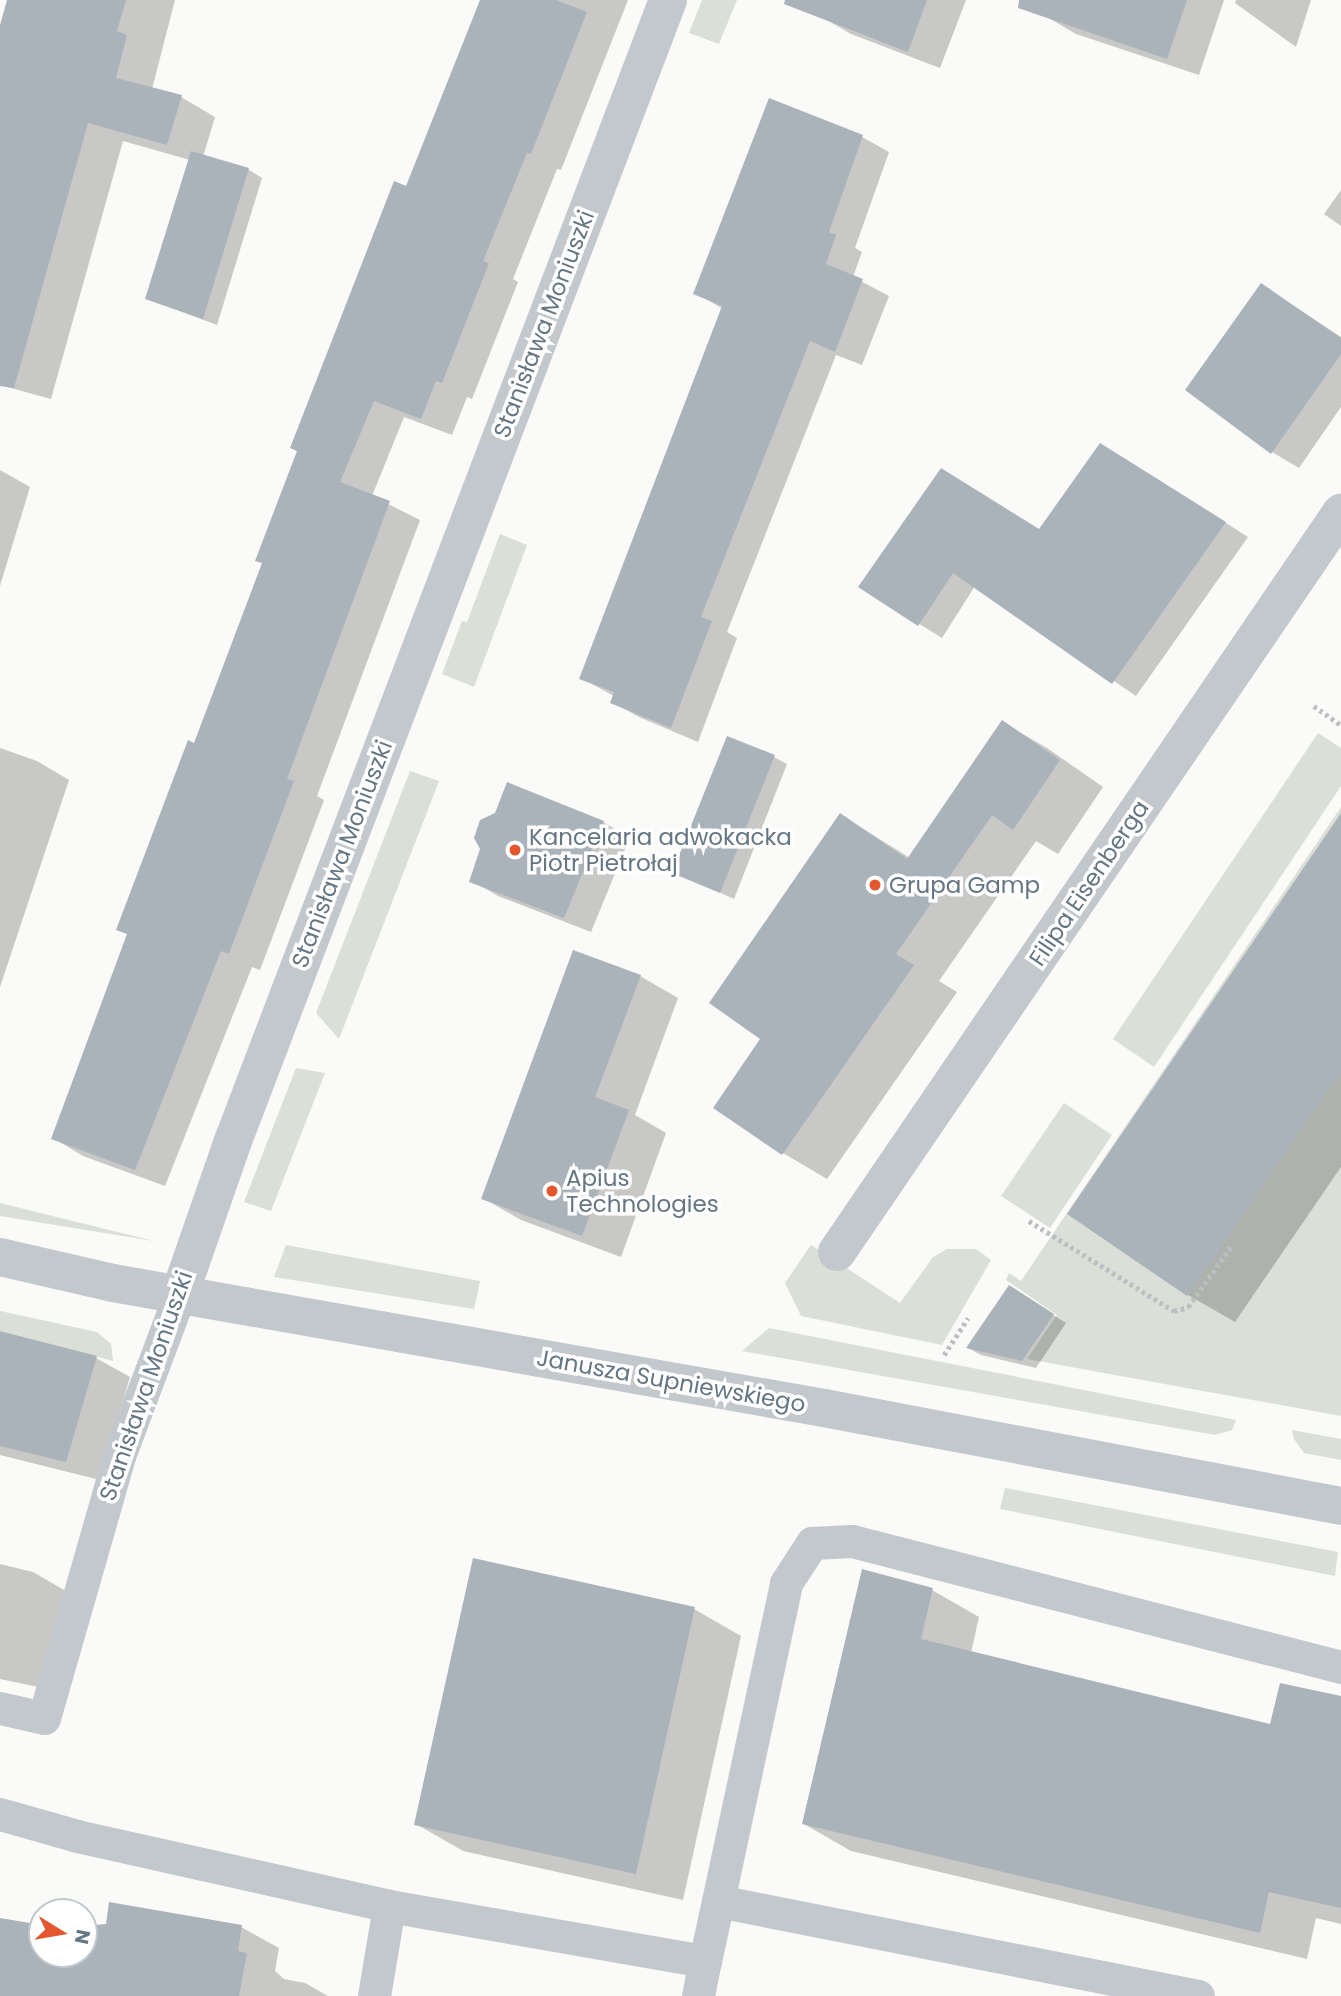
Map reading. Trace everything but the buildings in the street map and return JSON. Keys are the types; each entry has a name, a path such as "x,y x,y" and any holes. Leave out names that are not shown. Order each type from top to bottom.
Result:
{"street":[{"name":"Stanisława Moniuszki","path":"178,1296 233,1141 668,0"},
{"name":"Filipa Eisenberga","path":"837,1252 1341,513"},
{"name":"Janusza Supniewskiego","path":"0,1257 178,1296 878,1418 1341,1506"}],"lane":[{"name":"Stanisława Moniuszki","path":"0,1708 44,1718 119,1456 178,1296"},
{"path":"698,1996 786,1583 812,1544 852,1541 1341,1667"},
{"path":"0,1814 77,1836 389,1906 705,1961"},
{"path":"718,1901 1198,1996"},
{"path":"374,1996 389,1906"}],"path":[{"path":"1314,706 1341,725"},
{"path":"1029,1221 1174,1311 1188,1307 1232,1245"},
{"path":"944,1355 968,1318"}],"shaded area":[{"path":"702,0 737,0 719,44 689,33"},
{"path":"500,534 527,545 474,687 442,674 462,621 467,622"},
{"path":"1318,733 1341,748 1341,786 1154,1067 1113,1039"},
{"path":"410,771 439,781 339,1039 316,1013"},
{"path":"1341,807 1341,1416 1027,1359 1057,1315 1006,1280 1009,1273 1021,1281"},
{"path":"296,1068 325,1073 271,1211 244,1202"},
{"path":"1064,1103 1112,1135 1050,1228 1001,1196"},
{"path":"0,1203 154,1241 0,1216"},
{"path":"286,1245 480,1281 474,1309 274,1277"},
{"path":"811,1245 900,1303 933,1257 947,1249 976,1249 991,1260 942,1345 801,1316 785,1283"},
{"path":"0,1311 97,1332 111,1344 113,1361 0,1331"},
{"path":"769,1328 1236,1420 1232,1430 1215,1435 742,1351"},
{"path":"1292,1430 1341,1439 1341,1460 1304,1453 1294,1439"},
{"path":"1005,1488 1338,1552 1335,1576 1000,1509"}],"place":[{"name":"Kancelaria adwokacka Piotr Pietrołaj","path":"515,850"},
{"name":"Grupa Gamp","path":"875,885"},
{"name":"Apius Technologies","path":"552,1191"}]}
